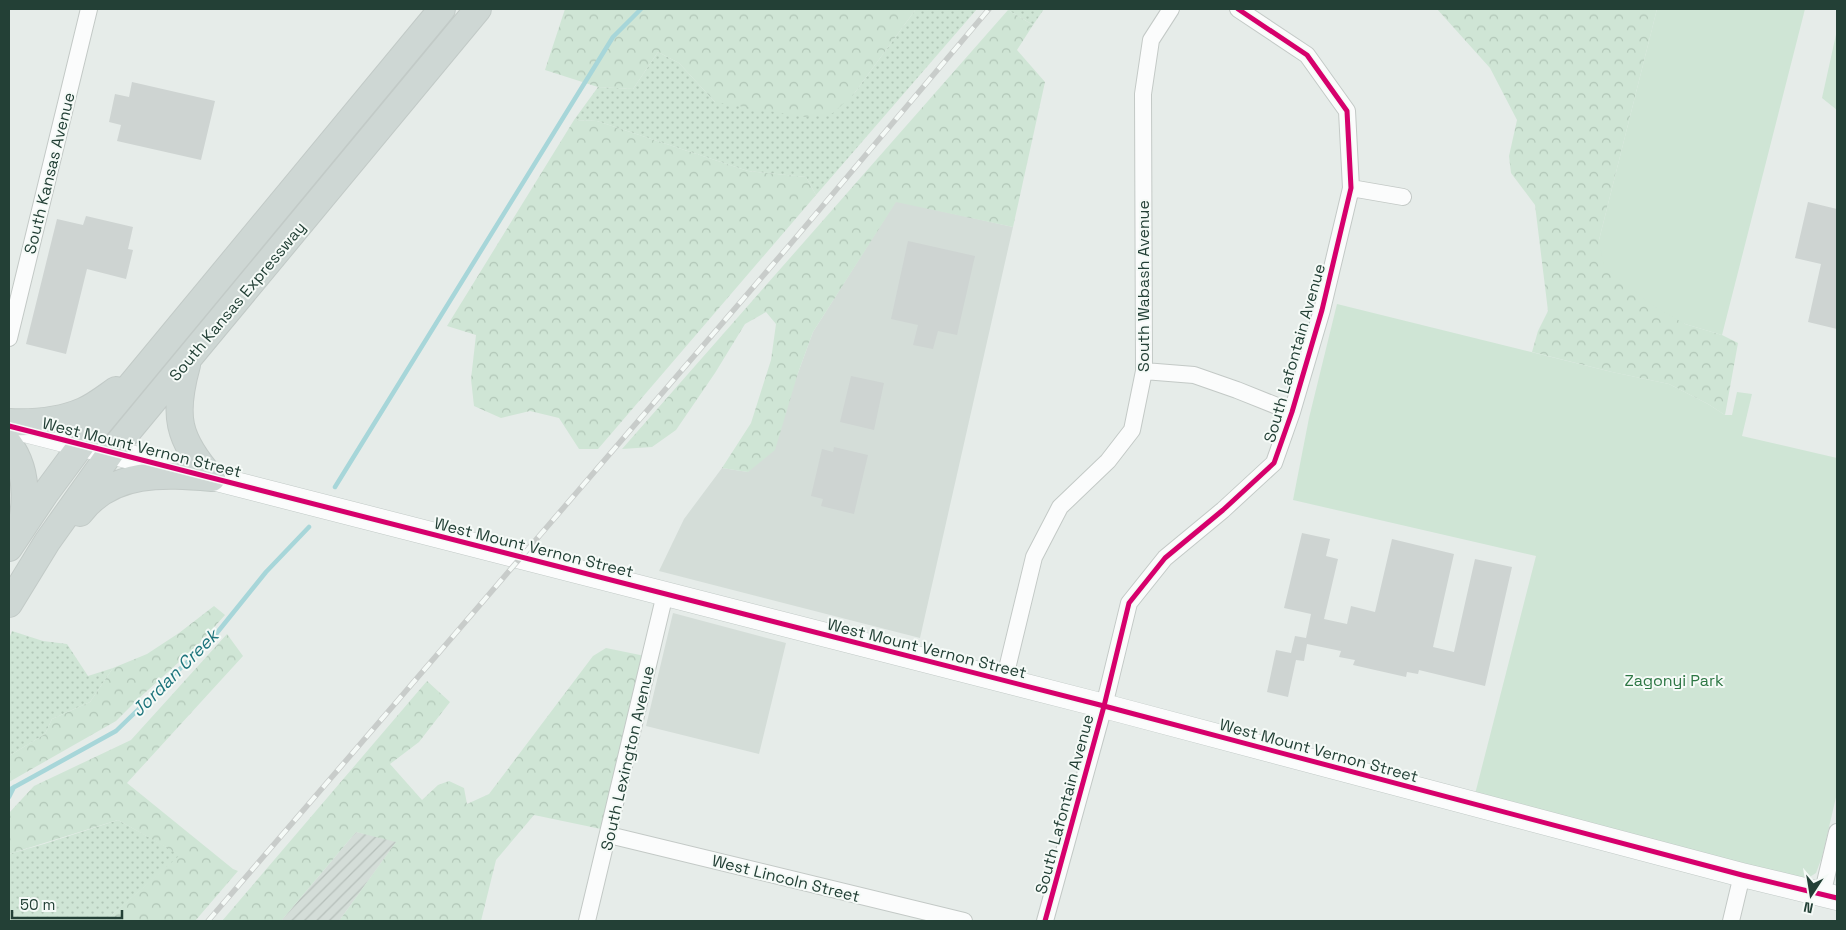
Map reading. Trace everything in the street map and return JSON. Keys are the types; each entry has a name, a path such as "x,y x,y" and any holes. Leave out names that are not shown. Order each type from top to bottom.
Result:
{"main road":[{"name":"South Kansas Expressway","path":"15,539 82,444 442,9"},
{"name":"South Kansas Expressway","path":"14,595 47,542 111,452 478,9"},
{"path":"9,422 45,421 83,412 118,389 153,359"},
{"path":"189,359 179,400 179,417 190,450 212,478"},
{"path":"9,444 18,460 25,486 24,510 15,539"},
{"path":"14,595 33,584 84,509 105,490 133,478 149,475 212,478"}],"street":[{"name":"South Kansas Avenue","path":"9,338 89,9"},
{"name":"South Wabash Avenue","path":"1004,681 1034,557 1060,507 1108,461 1132,430 1144,371 1143,94 1151,40 1171,9"},
{"name":"South Lafontain Avenue","path":"1045,921 1104,706 1129,603 1165,558 1223,510 1274,463 1292,412 1322,310 1351,188 1347,111 1307,55 1238,9"},
{"path":"1351,188 1403,196"},
{"path":"1144,371 1194,375 1292,412"},
{"name":"West Mount Vernon Street","path":"9,426 1104,706 1830,897"},
{"name":"South Lexington Avenue","path":"588,921 666,594"},
{"path":"1830,897 1837,832"},
{"name":"West Lincoln Street","path":"609,835 964,921"},
{"path":"1731,921 1742,875"}],"shaded area":[{"path":"896,201 1013,227 920,638 659,571 684,519 722,468 748,472 798,373 813,332"},
{"path":"673,613 786,643 759,754 646,726"},
{"path":"356,832 397,841 339,921 281,921"}],"green space":[{"path":"565,9 916,9 853,95 833,113 805,117 715,102 679,63 658,52 633,89 598,87 545,70"},
{"path":"916,9 977,9 816,195 806,177 748,171 597,121 574,120 598,87 633,89 658,52 679,63 715,102 853,95"},
{"path":"1009,9 1044,9 1033,25"},
{"path":"1437,9 1657,9 1599,240 1685,324 1722,335 1738,343 1725,415 1669,384 1532,352 1538,331 1548,311 1535,205 1511,173 1509,156 1517,120 1490,68"},
{"path":"1657,9 1805,9 1722,335 1685,324 1652,305 1604,267 1599,240"},
{"path":"1008,10 1033,25 1017,50 1045,82 1013,227 896,202 813,332 798,373 775,450 748,472 722,468 751,423 771,360 776,324 766,312 745,324 715,373 676,430 652,447 622,449"},
{"path":"1837,30 1837,110 1822,98"},
{"path":"574,120 597,121 748,171 806,177 816,195 598,449 579,449 559,418 530,411 501,418 474,406 471,379 476,335 447,326"},
{"name":"Zagonyi Park","path":"1337,304 1612,372 1669,384 1725,415 1732,415 1737,392 1752,394 1742,436 1837,458 1837,793 1822,857 1816,873 1805,880 1474,798 1536,556 1293,500 1309,418"},
{"path":"214,606 225,615 200,643 116,721 9,782 9,756 45,734 52,719 90,702 113,668 147,654 179,633"},
{"path":"12,631 43,641 67,644 88,676 113,668 90,702 52,719 45,734 9,756 9,639"},
{"path":"227,634 243,656 127,783 233,869 238,871 195,921 105,921 180,855 118,820 9,854 9,813 34,786 131,740"},
{"path":"606,648 645,656 601,829 534,815 496,860 481,921 339,921 396,842 356,832 281,921 222,921 427,681 450,702 419,742 390,764 422,800 438,785 449,781 464,788 467,804 489,794 593,656"},
{"path":"118,820 181,855 105,921 9,921 9,854"}],"building":[{"path":"132,82 215,101 201,160 117,141 121,125 109,122 115,94 129,97"},
{"path":"1808,202 1837,209 1837,329 1808,322 1821,264 1795,258"},
{"path":"86,216 133,227 128,249 133,250 126,279 87,269 66,354 26,344 57,219 83,225"},
{"path":"908,241 975,256 957,335 938,331 933,349 913,345 918,325 891,319"},
{"path":"851,376 884,383 874,430 840,422"},
{"path":"834,447 868,455 854,514 821,506 823,499 811,496 822,449 833,452"},
{"path":"1302,533 1330,539 1326,556 1338,559 1324,619 1347,624 1351,606 1375,612 1392,539 1454,554 1433,647 1454,652 1475,559 1512,567 1485,686 1419,670 1418,674 1407,672 1406,677 1353,665 1355,660 1339,657 1341,651 1307,644 1304,661 1296,660 1288,697 1267,692 1276,650 1291,653 1295,636 1306,638 1311,614 1284,608"}],"waterway":[{"path":"335,487 613,37 641,9"},
{"name":"Jordan Creek","path":"9,790 116,731 216,634 266,572 309,527"},
{"name":"Jordan Creek","path":"9,797 14,787"}],"railway":[{"path":"208,921 793,241 989,9"}],"cycle path":[{"path":"1045,921 1104,706 1129,603 1165,558 1223,510 1274,463 1292,412 1322,310 1351,188 1347,111 1307,55 1238,9"},
{"path":"9,426 1104,706 1742,875 1837,898"}]}
